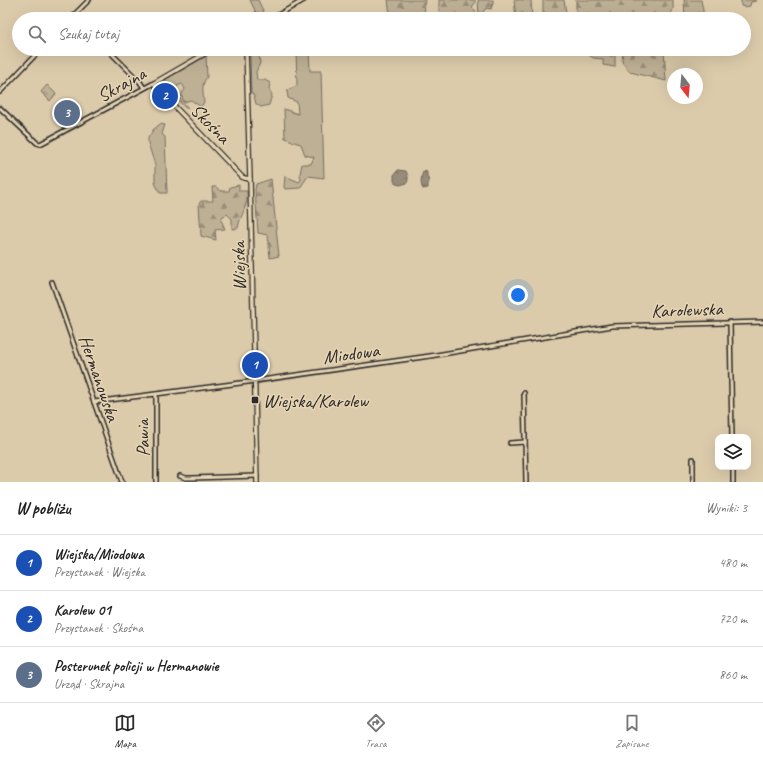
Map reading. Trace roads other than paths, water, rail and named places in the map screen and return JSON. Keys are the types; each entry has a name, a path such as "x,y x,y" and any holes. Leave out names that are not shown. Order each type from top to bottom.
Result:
{"street":[{"path":"78,12 89,0"},
{"path":"283,12 304,0"},
{"path":"0,92 35,56"},
{"path":"114,56 144,88"},
{"name":"Skrajna","path":"0,108 37,143 41,144 200,56"},
{"name":"Wiejska","path":"246,56 257,482"},
{"name":"Skośna","path":"154,82 157,88 241,176 250,180"},
{"name":"Hermanowska","path":"52,282 122,482"},
{"path":"730,322 732,434"},
{"name":"Karolewska","path":"612,326 763,322"},
{"name":"Miodowa","path":"94,402 430,356 612,326"},
{"path":"524,393 526,482"},
{"name":"Pawia","path":"156,394 156,482"},
{"path":"510,443 525,442"},
{"path":"693,459 693,482"},
{"path":"733,470 733,482"},
{"path":"180,476 192,480 257,476"},
{"path":"225,477 225,482"}],"water":[{"path":"398,170 406,171 408,177 407,183 400,185 396,184 394,181 394,175"},
{"path":"426,171 429,183 428,188 423,189 421,185 421,178 423,172"}],"place":[{"name":"Karolew 01","path":"165,96"},
{"name":"Posterunek policji w Hermanowie","path":"67,113"},
{"name":"Wiejska/Miodowa","path":"255,365"},
{"name":"Wiejska/Karolew","path":"255,400"}]}
